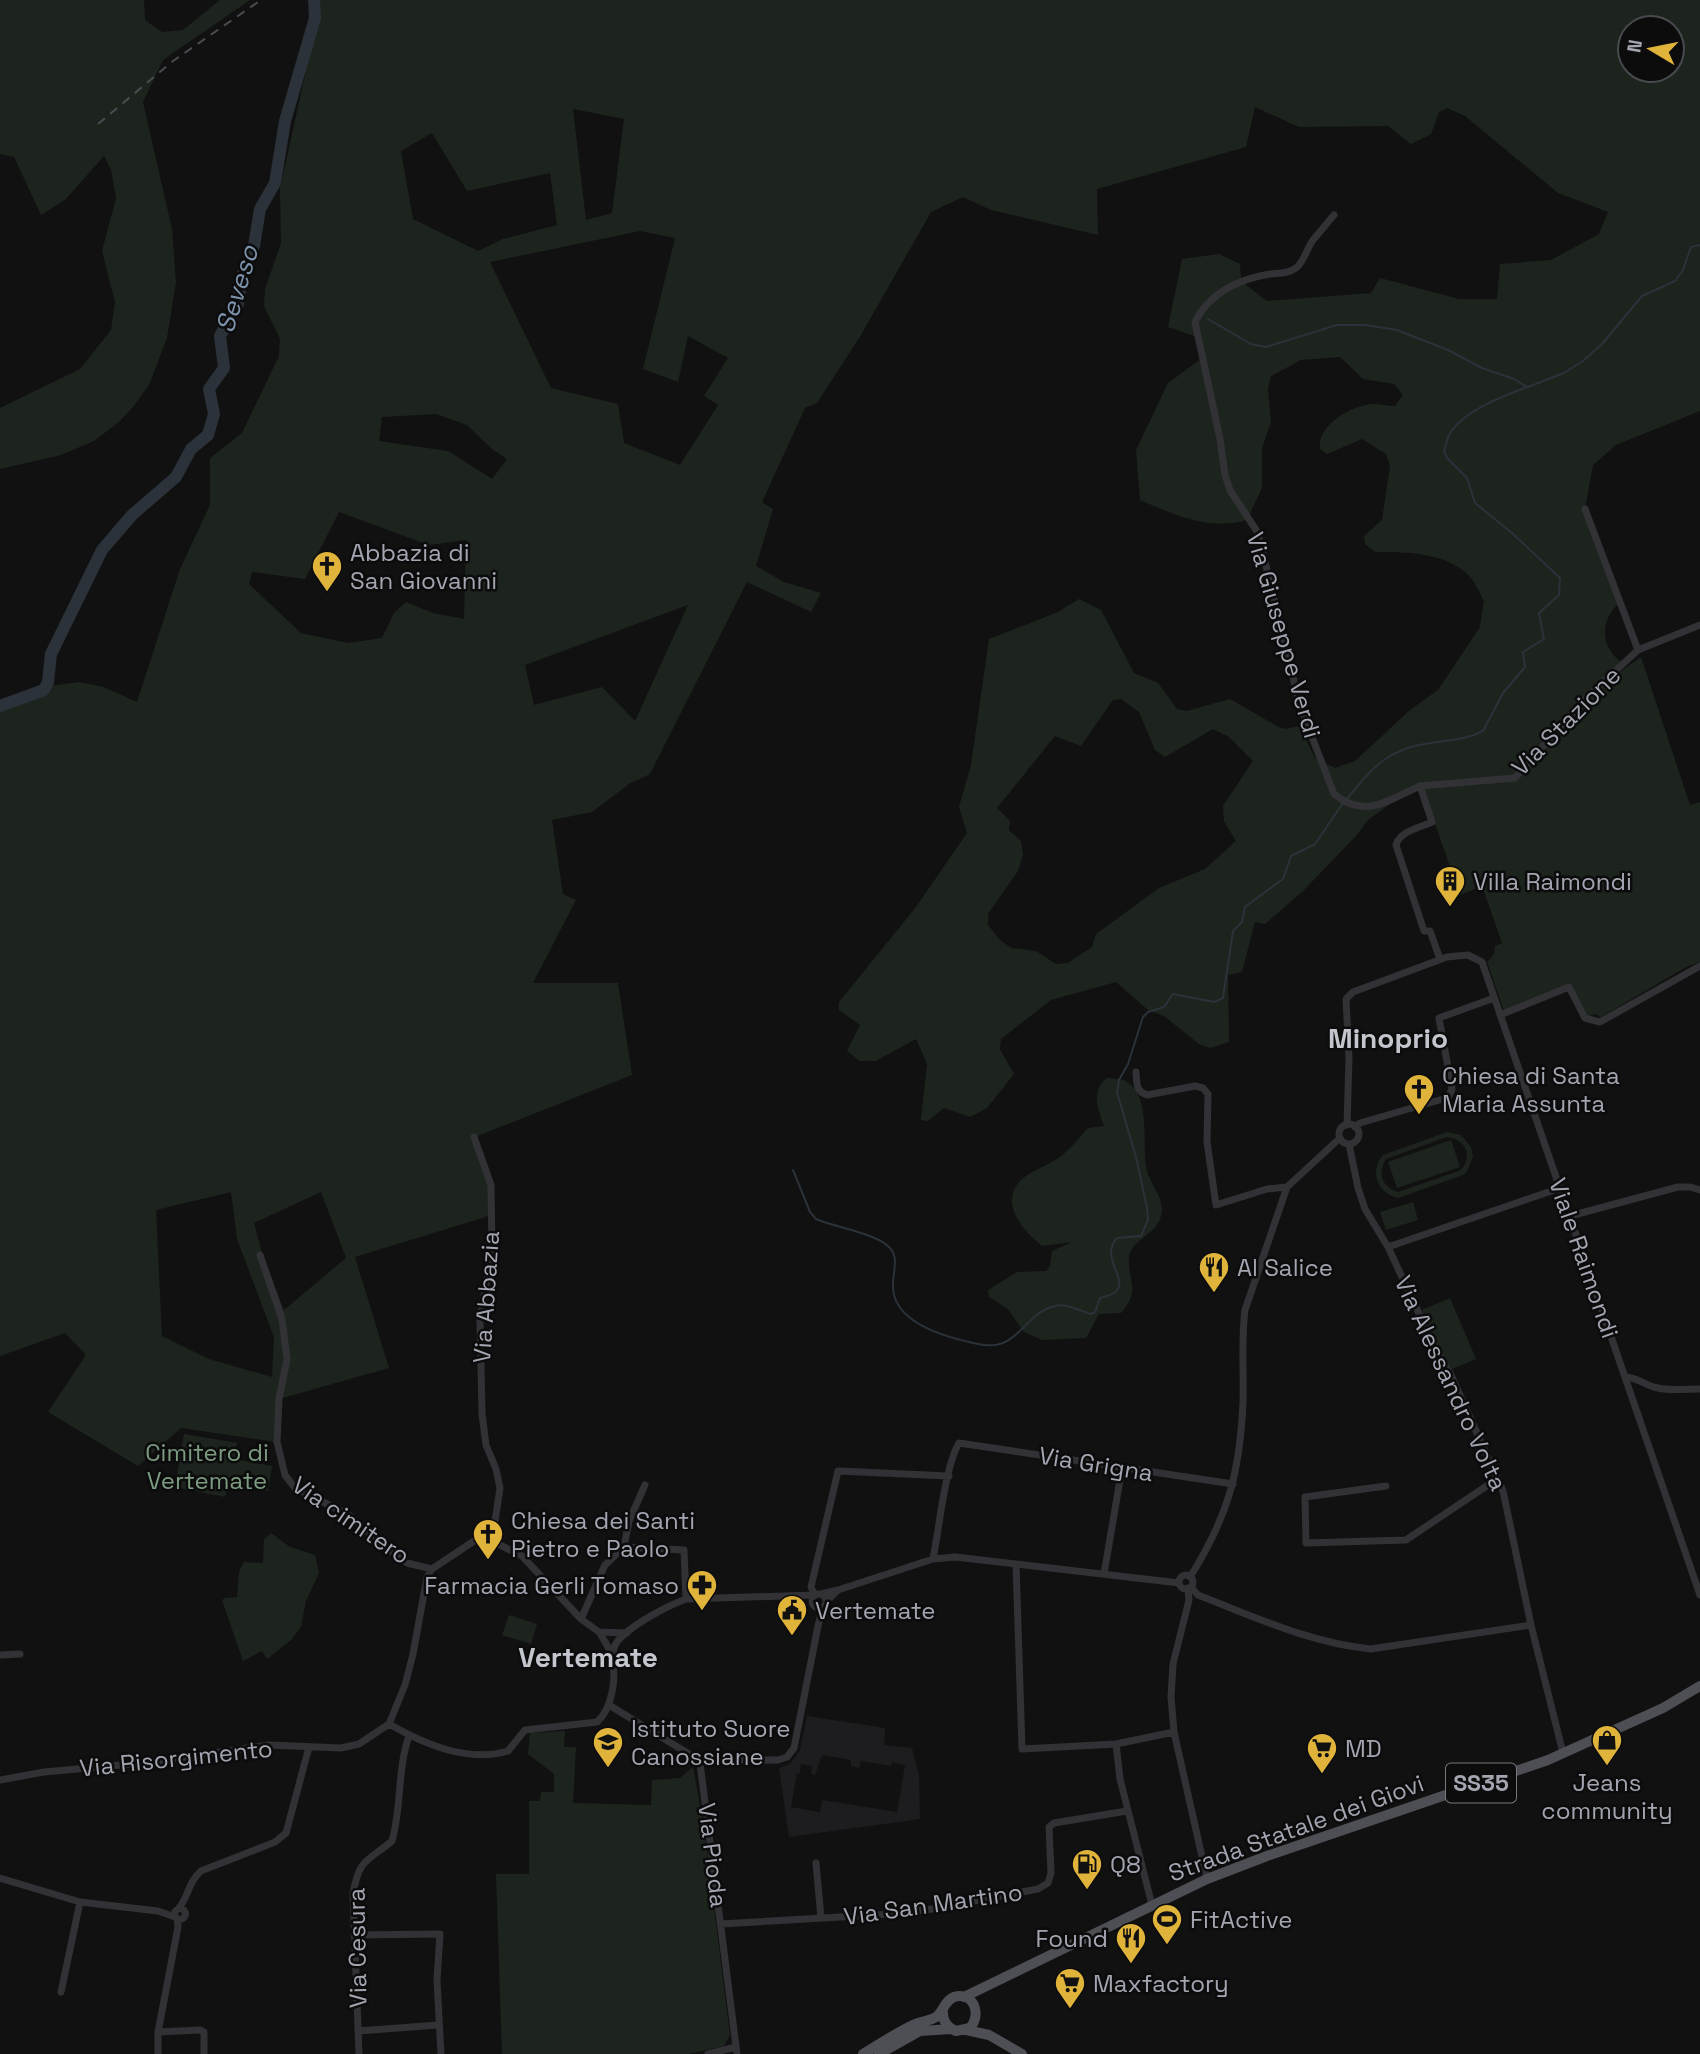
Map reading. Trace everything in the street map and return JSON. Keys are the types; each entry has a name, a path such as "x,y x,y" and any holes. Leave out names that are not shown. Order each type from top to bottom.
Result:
{"main road":[{"name":"Strada Statale dei Giovi","path":"964,1997 1207,1879 1563,1753 1663,1708 1700,1686"},
{"path":"966,2030 973,2025 986,1986"},
{"path":"863,2054 908,2028 937,2017 949,2000 964,1997 989,2035"},
{"path":"943,2009 944,2020 951,2029"},
{"path":"879,2054 920,2031 951,2029 989,2035 1022,2054"}],"street":[{"name":"Via Giuseppe Verdi","path":"1334,215 1312,242 1297,267 1286,273 1241,281 1220,293 1201,309 1195,321 1225,475 1230,490 1258,533 1300,706 1334,794 1355,807 1375,806 1420,786"},
{"name":"Via Stazione","path":"1420,786 1515,778 1583,701 1638,650 1585,509"},
{"path":"1638,650 1700,625"},
{"path":"1351,1126 1346,999 1353,992 1440,959 1430,931 1424,931 1396,845 1396,841 1404,834 1432,822 1420,786"},
{"name":"Viale Raimondi","path":"1440,959 1460,954 1482,962 1700,1595"},
{"path":"1500,1015 1569,987 1584,1017 1600,1022 1700,965"},
{"path":"1190,1577 1210,1546 1233,1485 1243,1402 1245,1310 1287,1187 1340,1138 1341,1129 1449,1096 1452,1089 1439,1018 1494,998"},
{"path":"1136,1072 1137,1087 1141,1093 1147,1095 1195,1086 1203,1088 1208,1094 1210,1104 1207,1142 1216,1205 1267,1189 1287,1187"},
{"path":"1340,1138 1349,1144 1355,1142 1358,1131 1351,1126"},
{"name":"Via Abbazia","path":"474,1137 491,1185 492,1250 480,1319 482,1414 486,1445 500,1488 492,1541"},
{"name":"Via Alessandro Volta","path":"1349,1144 1357,1188 1365,1209 1388,1247 1435,1348 1450,1373 1503,1491 1531,1625 1563,1753"},
{"path":"1570,1216 1678,1187 1700,1190"},
{"path":"1388,1247 1560,1188"},
{"name":"Via cimitero","path":"260,1255 282,1319 286,1346 287,1359 279,1399 277,1442 285,1475 295,1488 349,1516 407,1563 432,1569"},
{"path":"1625,1377 1633,1377 1664,1389 1700,1389"},
{"name":"Via Grigna","path":"949,1476 959,1443 1233,1485"},
{"path":"1104,1574 1122,1468"},
{"path":"818,1626 816,1600 811,1587 838,1471 949,1476 933,1559"},
{"path":"1386,1486 1305,1497 1306,1543 1406,1540 1497,1479"},
{"path":"581,1619 605,1565 624,1547 629,1521 645,1485"},
{"path":"613,1659 598,1632 581,1619 522,1556 492,1541 477,1539 432,1569 428,1577 405,1685 388,1724 439,1748 481,1755 508,1751 525,1730 597,1722 605,1715 609,1705 613,1659 614,1647 627,1633 672,1604 686,1599 791,1595 825,1604"},
{"path":"624,1547 684,1550 686,1599"},
{"path":"816,1600 838,1590 933,1559 963,1557 1179,1583"},
{"path":"1016,1563 1022,1749 1116,1744 1174,1732"},
{"path":"1179,1583 1183,1576 1190,1577"},
{"path":"1190,1577 1193,1583 1173,1664 1171,1697 1174,1732 1207,1879"},
{"path":"1179,1583 1182,1588 1190,1588 1198,1595 1287,1629 1371,1649 1531,1625"},
{"path":"825,1604 838,1590"},
{"path":"609,1705 700,1763 709,1760 778,1760 787,1757 794,1748 818,1626 825,1604 825,1597 816,1600"},
{"path":"598,1632 627,1633"},
{"path":"0,1655 20,1654"},
{"name":"Via Risorgimento","path":"0,1780 44,1772 142,1763 269,1745 341,1748 359,1744 388,1724"},
{"name":"Via Cesura","path":"359,2054 353,1894 356,1874 365,1859 392,1841 400,1798 402,1762 409,1736"},
{"path":"1116,1744 1127,1811 1152,1905"},
{"path":"158,2054 158,2032 179,1914 191,1880 201,1871 275,1842 286,1833 309,1747"},
{"name":"Via Pioda","path":"700,1763 737,2051"},
{"name":"Via San Martino","path":"721,1924 932,1909 1038,1889 1048,1883 1051,1873 1049,1827 1054,1823 1127,1811"},
{"path":"816,1863 821,1918"},
{"path":"0,1878 80,1902 179,1914"},
{"path":"61,1992 80,1902"},
{"path":"354,1935 440,1934 437,1980 441,2054"},
{"path":"358,2031 438,2025"},
{"path":"158,2032 200,2030 204,2032 204,2054"},
{"path":"708,2054 737,2051"}],"shaded area":[{"path":"807,1716 885,1728 884,1745 912,1748 919,1776 920,1819 789,1837 779,1768 790,1764 800,1750","holes":["822,1755 851,1760 851,1766 859,1768 861,1761 891,1766 892,1762 905,1765 897,1812 822,1800 820,1812 791,1807 801,1764 812,1766 811,1774 815,1775"]}],"green space":[{"path":"0,0 144,0 145,20 162,32 183,30 220,0 250,0 163,60 143,102 172,229 176,282 167,338 149,385 119,422 94,441 61,455 0,469 0,408 80,369 111,330 115,302 102,251 116,198 111,170 104,156 66,199 41,215 14,157 0,154"},
{"path":"314,0 1700,0 1700,411 1616,445 1593,465 1585,509 1618,604 1608,618 1605,633 1609,648 1621,662 1515,776 1413,788 1369,819 1303,891 1265,924 1255,922 1242,972 1228,975 1229,1042 1210,1048 1199,1044 1164,1016 1148,1010 1116,982 1051,1000 1001,1039 1000,1049 1014,1074 987,1108 970,1117 944,1108 928,1121 921,1120 927,1064 916,1039 876,1061 860,1061 847,1051 860,1025 839,1010 839,1002 916,907 967,833 959,807 971,765 989,639 1058,612 1079,599 1101,610 1134,673 1158,683 1177,709 1187,711 1230,699 1277,726 1285,729 1299,726 1315,758 1335,768 1355,761 1410,710 1438,690 1480,627 1484,601 1466,573 1435,557 1375,552 1365,544 1364,536 1382,520 1390,466 1386,454 1362,439 1327,454 1320,449 1321,440 1324,432 1337,418 1355,408 1372,404 1395,406 1403,395 1394,384 1363,379 1340,357 1301,360 1271,376 1268,389 1271,422 1262,448 1262,488 1247,520 1219,524 1192,520 1140,500 1136,450 1168,383 1201,359 1197,337 1168,327 1182,259 1219,254 1240,264 1241,281 1267,301 1371,293 1380,278 1459,299 1497,299 1500,264 1551,260 1599,234 1608,212 1558,193 1465,116 1447,108 1439,112 1431,134 1411,144 1388,126 1299,127 1255,107 1246,147 1097,189 1098,235 991,210 963,197 931,212 861,335 817,403 805,408 762,502 773,509 756,566 784,582 821,593 811,612 747,582 650,774 629,784 592,812 552,820 563,894 576,900 533,983 618,983 632,1075 475,1137 491,1185 492,1215 355,1257 389,1368 279,1399 277,1442 181,1428 138,1466 48,1412 86,1355 65,1333 0,1356 0,709 35,697 50,686 79,682 104,687 137,702 180,569 210,505 210,458 242,433 279,356 280,339 264,306 265,289 281,243 280,189 312,43","holes":["573,109 624,119 612,213 586,220","432,133 467,191 550,173 557,225 503,239 478,251 413,219 401,151","640,231 675,238 643,369 678,382 688,336 728,358 704,396 718,405 680,465 624,443 618,404 551,388 490,262","436,414 467,425 507,459 492,479 448,451 379,441 382,417","339,512 429,545 466,540 464,619 433,613 406,602 394,613 382,638 348,643 301,633 249,584 252,572 305,579","688,605 635,721 602,687 534,705 525,665","1121,699 1139,712 1155,750 1165,757 1213,729 1229,737 1253,761 1223,806 1224,821 1236,841 1205,869 1159,888 1096,934 1092,947 1068,963 1056,964 1036,951 1011,948 999,939 988,925 988,914 1018,871 1023,855 1021,841 1009,830 1010,821 997,808 1055,736 1081,746 1113,700","231,1192 237,1239 274,1337 272,1377 209,1359 162,1336 156,1210","321,1192 346,1258 284,1310 262,1253 254,1223"]},
{"path":"1641,657 1690,805 1700,802 1700,962 1686,967 1601,1017 1595,1014 1588,1016 1570,984 1504,1011 1487,962 1494,954 1495,946 1502,943 1482,886 1460,895 1422,787 1515,778 1590,698"},
{"path":"1107,1078 1123,1080 1132,1086 1139,1096 1144,1121 1147,1171 1160,1199 1161,1216 1154,1228 1130,1251 1131,1298 1121,1313 1099,1314 1086,1338 1042,1340 1024,1332 1007,1308 989,1297 988,1290 1017,1272 1046,1271 1050,1266 1052,1251 1072,1242 1042,1246 1022,1225 1013,1209 1012,1200 1014,1191 1023,1178 1057,1159 1088,1128 1104,1126 1097,1094"},
{"path":"1447,1132 1461,1135 1471,1147 1473,1157 1463,1175 1398,1198 1385,1192 1377,1181 1376,1168 1383,1155","holes":["1447,1137 1454,1138 1466,1149 1467,1159 1461,1170 1398,1192 1385,1183 1382,1169 1386,1159"]},
{"path":"1451,1140 1460,1167 1397,1188 1388,1162"},
{"path":"1413,1202 1418,1220 1386,1230 1380,1212"},
{"path":"1450,1298 1476,1359 1452,1369 1437,1345 1422,1310"},
{"name":"Cimitero di Vertemate","path":"184,1434 237,1443 234,1459 272,1466 268,1491 229,1483 225,1497 175,1487"},
{"path":"271,1533 290,1547 315,1555 319,1573 306,1601 301,1627 291,1640 267,1659 262,1651 243,1661 222,1600 237,1597 239,1572 244,1562 263,1563 264,1539"},
{"path":"509,1615 537,1624 531,1644 502,1635"},
{"path":"565,1731 564,1747 576,1747 573,1803 651,1805 652,1780 680,1778 693,1767 704,1828 730,2035 724,2046 689,2054 502,2054 496,1874 529,1874 529,1801 540,1801 541,1792 554,1792 554,1774 528,1754 530,1733"}],"waterway":[{"name":"Seveso","path":"0,706 44,690 48,682 51,654 102,550 132,515 176,477 191,449 208,435 214,414 209,389 224,368 220,336 238,304 242,276 254,246 260,209 275,183 285,121 315,18 314,0"},
{"path":"1528,387 1564,373 1583,361 1603,343 1642,296 1675,281 1683,270 1691,247 1700,245"},
{"path":"1208,319 1251,344 1266,347 1337,325 1365,325 1397,330 1448,350 1527,387 1484,405 1463,419 1449,435 1444,451 1447,458 1467,478 1475,503 1560,578 1559,595 1539,613 1544,639 1523,652 1525,667 1503,693 1483,731 1464,738 1415,746 1392,755 1373,769 1347,799"},
{"path":"793,1170 810,1212 816,1219 875,1238 890,1248 895,1261 895,1298 901,1309 911,1319 937,1333 992,1345 1012,1338 1044,1310 1055,1306 1069,1306 1091,1314 1095,1312 1100,1298 1113,1294 1119,1286 1112,1260 1112,1245 1117,1238 1141,1236 1148,1220 1137,1161 1117,1092 1143,1017 1148,1012 1164,1007 1173,994 1214,1002 1223,998 1233,931 1242,922 1245,907 1283,879 1291,856 1315,844 1343,803"}],"railway":[{"path":"98,124 173,61 261,0"}],"place":[{"name":"Abbazia di San Giovanni","path":"327,593"},
{"name":"Villa Raimondi","path":"1450,908"},
{"name":"Chiesa di Santa Maria Assunta","path":"1419,1116"},
{"name":"Al Salice","path":"1214,1294"},
{"name":"Chiesa dei Santi Pietro e Paolo","path":"488,1561"},
{"name":"Farmacia Gerli Tomaso","path":"702,1612"},
{"name":"Vertemate","path":"792,1637"},
{"name":"Jeans community","path":"1607,1767"},
{"name":"Istituto Suore Canossiane","path":"608,1769"},
{"name":"MD","path":"1322,1775"},
{"name":"Q8","path":"1087,1891"},
{"name":"FitActive","path":"1167,1946"},
{"name":"Found","path":"1131,1965"},
{"name":"Maxfactory","path":"1070,2010"}],"district":[{"name":"Minoprio","path":"1388,1038"},
{"name":"Vertemate","path":"588,1657"}]}
